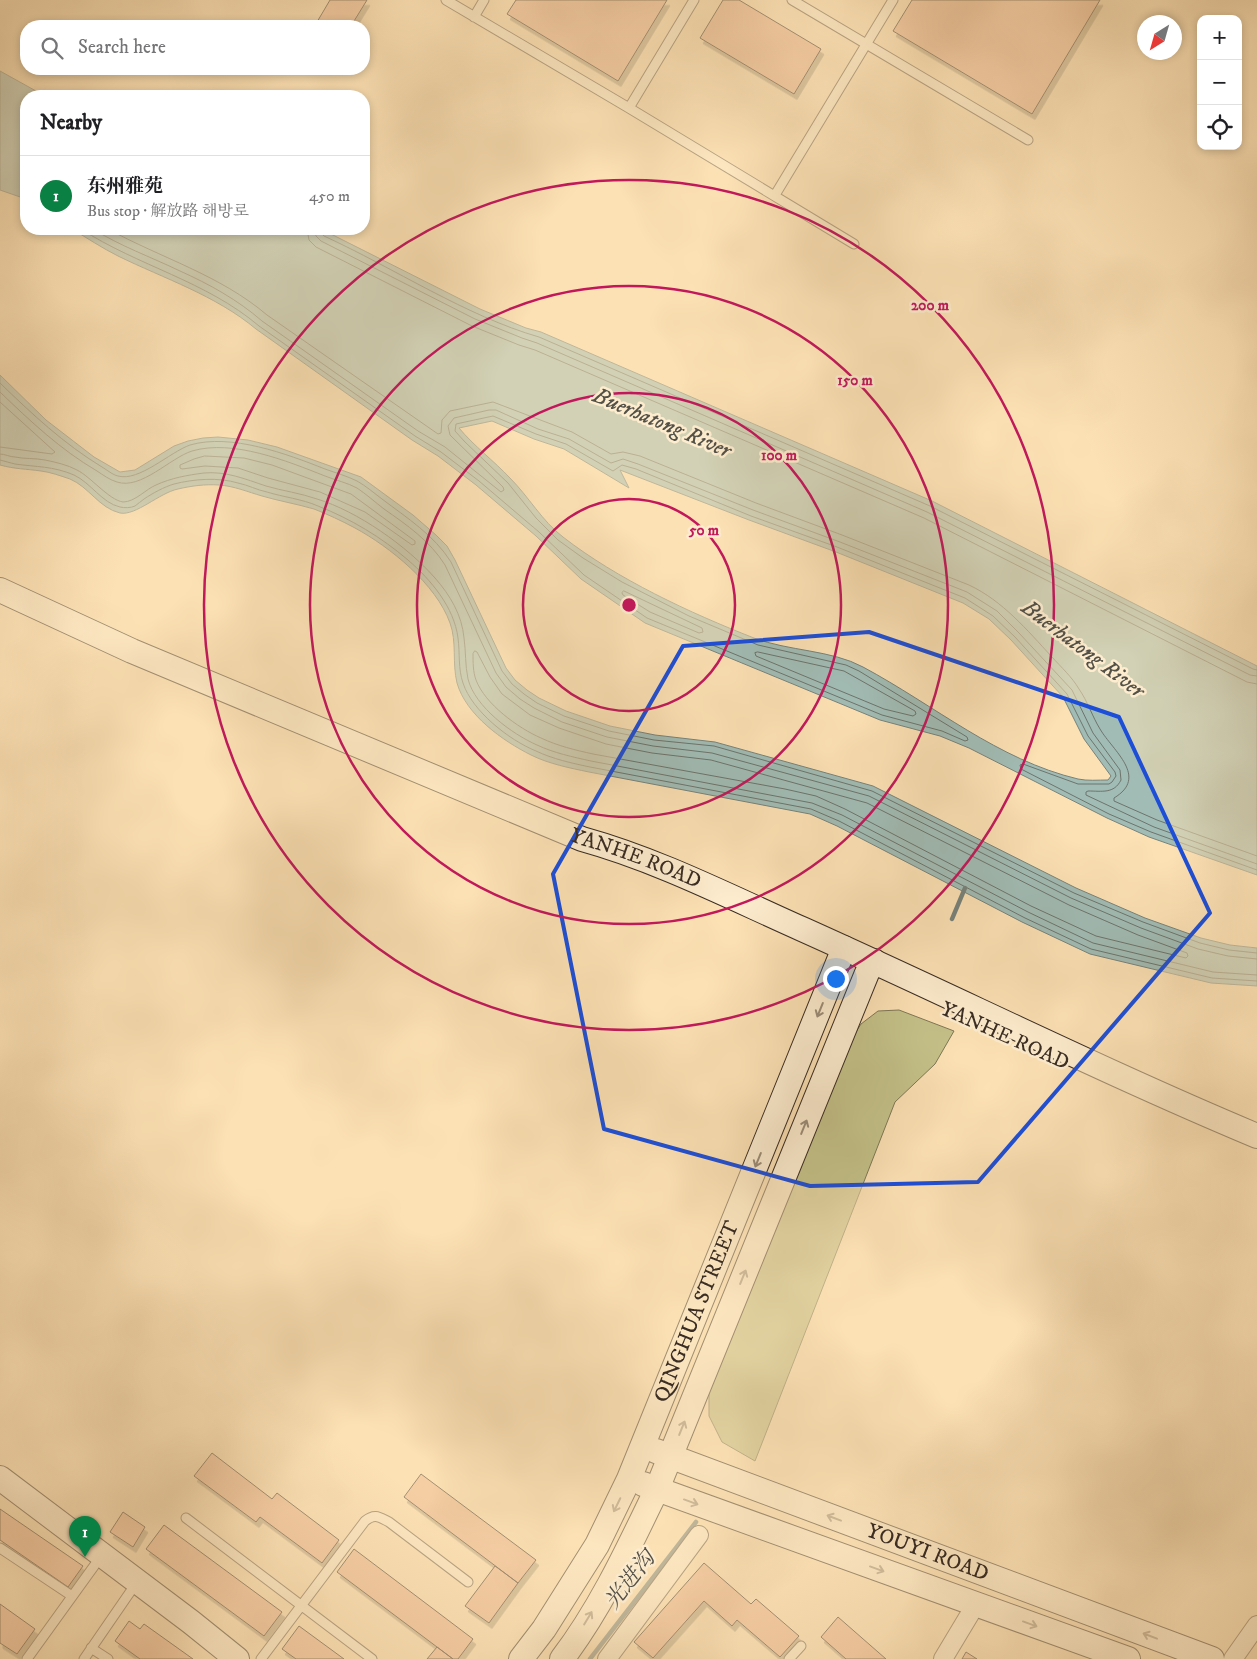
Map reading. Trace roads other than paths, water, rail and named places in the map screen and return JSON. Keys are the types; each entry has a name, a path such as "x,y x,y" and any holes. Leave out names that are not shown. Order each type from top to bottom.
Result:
{"main road":[{"name":"YANHE ROAD","path":"0,590 132,651 582,839 618,849 664,868 842,955 1257,1136"},
{"name":"QINGHUA STREET","path":"521,1659 544,1629 597,1545 629,1479 842,955"},
{"name":"YANHE ROAD","path":"870,967 1257,1151"},
{"name":"QINGHUA STREET","path":"562,1659 573,1645 623,1561 657,1489 870,967"},
{"name":"YOUYI ROAD","path":"642,1447 1212,1659"},
{"path":"0,1478 102,1554 237,1659"},
{"name":"YOUYI ROAD","path":"629,1479 1128,1659"}],"street":[{"path":"607,1659 699,1535"},
{"path":"943,1659 976,1604"},
{"path":"1233,1659 1257,1626"}],"lane":[{"path":"446,0 854,244"},
{"path":"474,16 484,0"},
{"path":"629,108 694,0"},
{"path":"792,0 1028,140"},
{"path":"775,196 893,0"},
{"path":"261,1659 365,1521 371,1516 377,1516 389,1522 468,1582"},
{"path":"186,1518 372,1659"},
{"path":"0,1548 72,1596"},
{"path":"27,1659 102,1554"},
{"path":"84,1659 137,1581"},
{"path":"790,1659 801,1646"},
{"path":"91,1648 108,1659"}],"water":[{"path":"0,71 34,90 20,90 20,197 0,190"},
{"name":"Buerhatong River","path":"82,235 333,235 480,309 526,328 541,332 932,501 1257,666 1257,875 1149,837 1107,818 969,748 940,736 880,720 645,623 581,579 536,536 476,485 438,456 412,440 240,317 224,306 189,288 112,253","holes":["492,421 534,439 564,449 629,488 620,470 836,552 963,603 989,619 1011,640 1063,697 1084,739 1111,776 1108,780 1078,779 1021,759 967,730 851,661 781,646 754,638 705,618 630,581 555,531 510,478 459,428"]},
{"path":"0,375 46,420 94,457 120,472 135,470 174,446 188,441 218,437 248,440 277,447 361,477 413,515 447,546 506,668 515,680 539,698 566,711 610,726 655,735 715,742 873,786 1076,888 1145,918 1201,938 1230,945 1257,948 1257,986 1211,983 1090,954 1022,922 837,826 810,814 582,770 552,763 531,755 498,735 468,706 457,683 452,630 443,608 423,581 383,545 355,528 314,509 230,487 209,485 178,489 133,511 120,513 106,507 83,487 70,479 56,474 0,465"}],"waterway":[{"name":"光进沟","path":"952,919 965,888"},
{"name":"光进沟","path":"590,1659 696,1522"}],"place":[{"name":"东州雅苑","path":"85,1557"}]}
